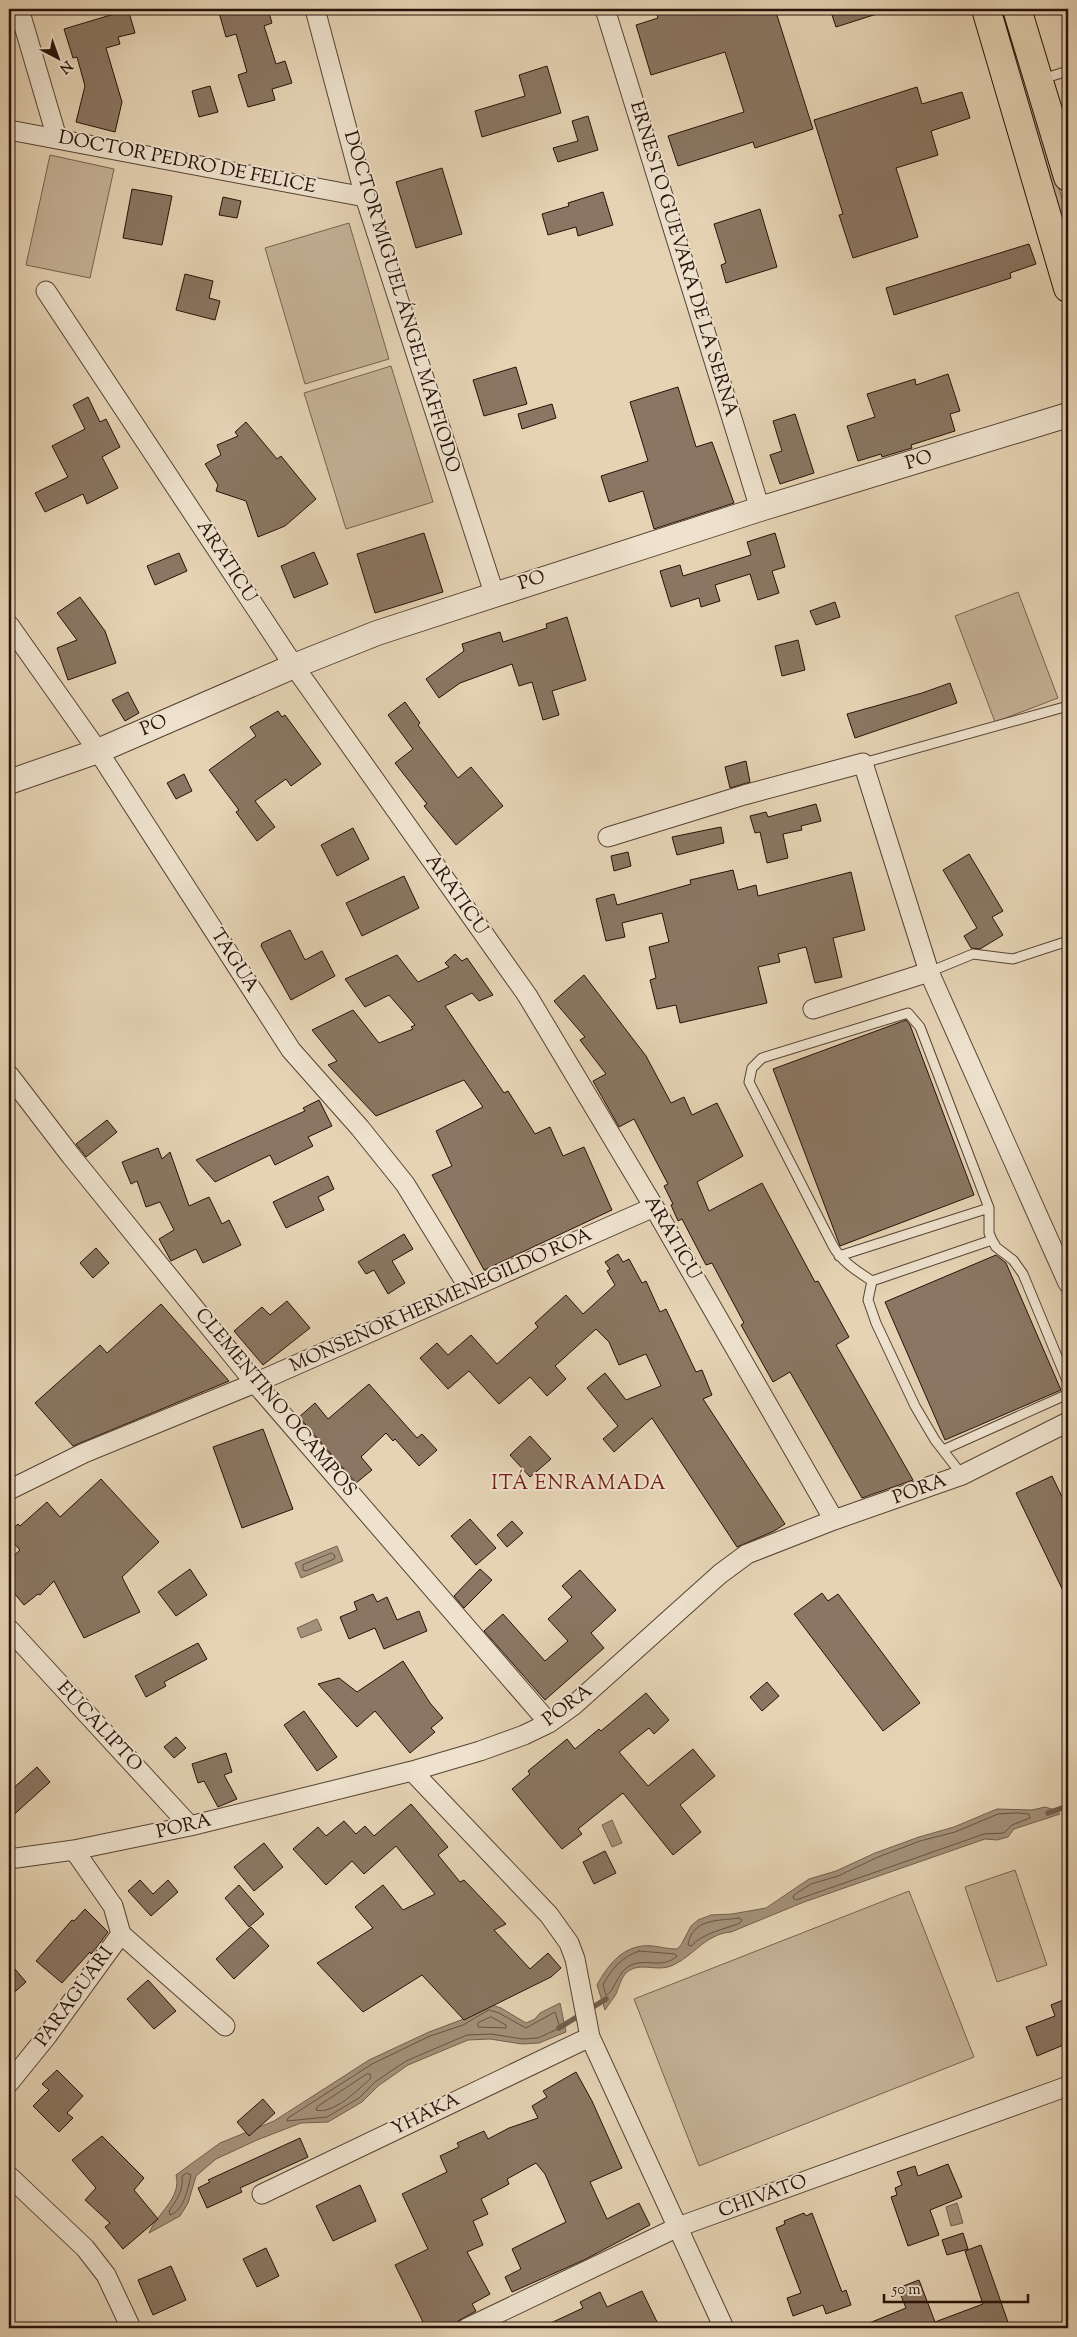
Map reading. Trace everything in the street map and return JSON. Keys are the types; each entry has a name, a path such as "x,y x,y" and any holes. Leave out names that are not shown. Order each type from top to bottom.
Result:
{"main road":[{"path":"986,9 1068,288"},
{"path":"1017,9 1068,177"}],"street":[{"path":"19,9 57,138"},
{"name":"DOCTOR MIGUEL ÁNGEL MAFFIODO","path":"315,9 365,197 494,594"},
{"name":"ERNESTO GUEVARA DE LA SERNA","path":"605,9 760,509"},
{"name":"DOCTOR PEDRO DE FELICE","path":"9,130 365,197"},
{"name":"ARATICU","path":"46,291 294,666 527,995 654,1207 834,1520"},
{"name":"PO","path":"9,782 98,750 294,666 377,633 760,509 1068,415"},
{"name":"TAGUA","path":"9,625 98,750 291,1050 360,1128 405,1184 469,1288"},
{"path":"608,836 864,763 929,972 1062,1254 1068,1283"},
{"path":"813,1009 929,972"},
{"name":"CLEMENTINO OCAMPOS","path":"9,1075 71,1156 255,1383 549,1723"},
{"name":"MONSEÑOR HERMENEGILDO ROA","path":"9,1490 84,1453 255,1383 654,1207"},
{"name":"PORA","path":"9,1859 74,1850 190,1826 412,1771 480,1751 549,1723 574,1704 720,1574 747,1554 834,1520 962,1475 1068,1422"},
{"name":"EUCALIPTO","path":"9,1628 190,1826"},
{"path":"412,1771 549,1915 569,1943 575,1959 588,2028 724,2328"},
{"path":"74,1850 113,1906 121,1934 224,2026"},
{"name":"PARAGUARI","path":"9,2083 47,2036 121,1934"},
{"name":"YHAKA","path":"262,2194 588,2028"},
{"name":"CHIVATO","path":"467,2328 678,2227 1068,2086"},
{"path":"9,2176 85,2248 106,2275 132,2328"}],"lane":[{"path":"1039,80 1068,71"},
{"path":"864,763 1068,706"},
{"path":"929,972 973,954 1013,959 1068,941"},
{"path":"992,1240 872,1281 857,1272 839,1256 749,1082 752,1068 762,1058 908,1013 920,1027 989,1208 989,1233 992,1240 996,1247 1013,1260 1023,1274 1068,1383"},
{"path":"839,1256 989,1208"},
{"path":"872,1281 868,1300 876,1323 915,1406 943,1450 962,1475"},
{"path":"943,1450 1068,1394"}],"shaded area":[{"path":"996,9 1004,9 1068,218 1068,244"},
{"path":"50,155 114,169 90,278 26,265"},
{"path":"349,223 389,359 305,384 265,248"},
{"path":"391,366 433,502 346,529 304,393"},
{"path":"1018,592 1058,698 995,722 955,616"},
{"path":"1015,1870 1047,1965 997,1982 965,1887"},
{"path":"909,1891 974,2057 699,2166 634,1999"}],"water":[{"path":"337,1546 343,1561 301,1578 295,1563"},
{"path":"317,1619 322,1630 301,1638 297,1628"},
{"path":"1068,1805 1068,1810 1056,1810 1060,1814 1014,1829 1008,1837 997,1840 985,1839 804,1902 731,1932 714,1937 671,1966 665,1968 642,1967 631,1970 624,1975 616,1994 605,2010 597,1985 607,1969 626,1951 643,1946 677,1949 691,1926 698,1920 711,1915 732,1914 766,1908 809,1879 836,1871 875,1853 954,1827 997,1809 1032,1810 1045,1807 1055,1810"},
{"path":"612,1820 622,1843 612,1847 602,1825"},
{"path":"560,2003 566,2032 539,2043 522,2044 490,2039 468,2040 408,2065 378,2086 362,2102 328,2122 301,2123 257,2140 216,2159 196,2176 188,2203 180,2216 149,2233 172,2198 177,2183 176,2175 220,2143 274,2121 369,2060 429,2032 461,2020 489,2004 501,2008 526,2023 535,2019 540,2013"},
{"path":"957,2203 963,2223 951,2226 946,2207"}],"building":[{"path":"112,9 128,9 135,33 118,37 120,44 106,48 122,102 115,132 76,122 85,86 77,57 73,58 64,29 114,14"},
{"path":"218,9 268,9 272,23 264,26 276,64 285,61 292,83 272,89 275,100 248,107 238,75 247,72 236,34 226,37"},
{"path":"655,9 775,9 813,129 755,148 753,142 678,166 668,136 744,112 725,52 651,75 636,25 658,18"},
{"path":"830,9 882,9 883,12 836,27"},
{"path":"547,66 561,113 482,137 475,111 525,96 519,75"},
{"path":"210,86 218,112 199,117 192,91"},
{"path":"917,87 922,104 962,92 970,118 931,131 938,155 896,168 918,237 853,258 839,215 843,214 814,120"},
{"path":"588,116 598,150 558,162 553,148 578,141 572,121"},
{"path":"442,168 462,234 416,248 396,182"},
{"path":"132,189 172,196 162,245 123,238"},
{"path":"603,192 613,225 578,236 576,227 548,235 542,214 569,206 568,203"},
{"path":"223,197 241,201 237,218 219,215"},
{"path":"760,209 777,267 726,283 721,265 726,263 714,224"},
{"path":"1029,244 1036,264 1010,273 1011,278 894,315 886,288"},
{"path":"185,274 213,281 209,298 220,301 215,320 176,310"},
{"path":"516,367 527,404 484,416 473,380"},
{"path":"948,374 960,411 950,414 955,431 911,445 912,448 882,457 881,454 858,461 847,426 875,417 867,394 915,379 916,385"},
{"path":"678,387 696,447 712,442 734,503 654,529 643,491 609,502 601,476 648,461 630,402"},
{"path":"88,397 100,422 106,419 120,447 102,457 118,488 87,504 83,494 45,512 35,493 68,477 52,446 85,429 73,405"},
{"path":"552,404 556,418 522,429 518,414"},
{"path":"795,414 814,473 780,484 770,455 782,451 773,421"},
{"path":"246,422 277,459 281,456 316,499 285,526 258,537 246,501 216,491 218,485 205,464 221,455 217,445 238,436 235,432"},
{"path":"424,533 443,592 375,613 357,554"},
{"path":"775,533 785,567 772,571 779,593 758,600 750,574 715,585 720,601 701,607 699,598 671,607 660,571 680,565 683,576 751,555 747,542"},
{"path":"314,552 328,584 294,598 281,566"},
{"path":"179,553 187,571 155,585 147,566"},
{"path":"80,597 105,631 116,663 68,680 57,648 77,640 57,613"},
{"path":"835,602 840,617 816,625 810,611"},
{"path":"567,617 586,680 552,691 559,715 543,720 532,682 519,686 512,664 460,683 439,698 426,679 464,651 462,644 500,632 503,642 547,628 546,624"},
{"path":"798,640 805,670 782,676 775,646"},
{"path":"950,683 957,703 855,738 847,714 922,693"},
{"path":"128,692 139,713 125,721 112,700"},
{"path":"405,702 420,723 418,725 458,778 471,767 503,806 456,845 424,806 427,804 395,763 413,749 388,715"},
{"path":"278,711 282,717 285,715 321,764 291,786 286,779 255,801 275,827 257,841 236,812 239,810 209,770 256,736 250,727"},
{"path":"746,761 750,782 730,788 725,767"},
{"path":"184,774 192,791 176,799 167,783"},
{"path":"816,804 821,821 801,826 802,830 783,834 788,858 767,863 760,832 755,833 750,816 766,812 768,817"},
{"path":"721,827 724,843 677,855 672,837"},
{"path":"353,828 369,859 337,876 321,845"},
{"path":"628,852 631,866 614,871 611,856"},
{"path":"969,854 1003,911 992,917 1003,935 980,949 971,948 964,936 977,928 943,870"},
{"path":"733,870 738,890 756,885 758,896 851,872 865,930 833,938 842,977 815,983 806,947 778,954 780,962 758,967 767,1003 680,1023 676,1005 657,1009 650,980 656,978 649,947 669,942 662,913 622,923 625,937 606,941 596,899 614,894 617,905 691,884 690,880"},
{"path":"404,876 419,908 362,936 346,903"},
{"path":"290,930 305,960 322,951 335,976 291,1000 261,946 262,943"},
{"path":"455,954 462,961 467,958 493,995 479,1001 472,993 445,1006 504,1093 508,1091 535,1134 550,1127 563,1156 584,1147 612,1210 484,1270 432,1175 452,1166 436,1131 483,1107 464,1080 376,1116 328,1065 337,1061 312,1030 353,1010 379,1043 413,1029 411,1027 415,1025 389,995 365,1007 345,979 397,955 418,982 449,967 445,963"},
{"path":"584,975 646,1056 671,1103 684,1097 692,1115 717,1103 743,1156 697,1182 709,1211 762,1183 815,1282 818,1281 849,1337 836,1345 913,1480 862,1498 790,1372 773,1382 741,1325 744,1323 712,1263 706,1265 682,1219 678,1221 671,1205 673,1204 664,1186 668,1184 634,1119 619,1127 593,1081 606,1074 580,1040 585,1037 554,1001"},
{"path":"906,1020 910,1025 974,1195 840,1246 773,1069"},
{"path":"319,1100 332,1126 308,1137 313,1146 275,1165 270,1155 215,1182 196,1160 305,1111 303,1108"},
{"path":"107,1120 117,1132 86,1157 76,1144"},
{"path":"158,1148 162,1159 170,1152 189,1206 209,1197 222,1224 229,1220 241,1245 203,1263 196,1249 171,1261 159,1239 174,1230 160,1202 146,1207 137,1181 131,1184 122,1162"},
{"path":"328,1176 334,1189 318,1197 324,1210 286,1228 273,1202"},
{"path":"404,1234 413,1249 392,1261 405,1283 388,1294 374,1270 366,1274 358,1262"},
{"path":"96,1248 109,1263 93,1278 80,1263"},
{"path":"618,1254 623,1262 629,1259 642,1283 646,1281 660,1312 666,1309 696,1372 702,1370 712,1395 703,1399 785,1524 774,1531 737,1547 652,1418 614,1452 603,1439 618,1426 587,1388 605,1373 626,1400 661,1386 646,1354 619,1365 609,1342 596,1329 555,1366 566,1379 547,1396 530,1377 499,1404 469,1371 448,1389 420,1358 437,1343 448,1355 471,1335 497,1364 538,1327 535,1323 566,1295 583,1314 615,1285 607,1271 610,1269 605,1262"},
{"path":"996,1255 1006,1263 1061,1390 945,1440 885,1302"},
{"path":"287,1301 310,1328 263,1365 234,1331 262,1307 270,1315"},
{"path":"161,1304 229,1381 73,1446 35,1403 100,1345 107,1353"},
{"path":"369,1384 417,1438 422,1434 437,1450 419,1466 395,1439 393,1441 386,1433 361,1457 372,1470 356,1483 299,1417 315,1403 328,1419"},
{"path":"263,1429 293,1509 242,1528 213,1447"},
{"path":"530,1436 551,1459 530,1477 510,1455"},
{"path":"1052,1476 1064,1501 1068,1499 1068,1601 1016,1493"},
{"path":"101,1479 159,1542 122,1577 140,1612 84,1638 54,1581 40,1595 38,1594 24,1605 9,1587 9,1560 20,1550 9,1538 9,1532 18,1524 20,1526 47,1502 60,1517"},
{"path":"470,1519 496,1548 476,1565 451,1536"},
{"path":"512,1521 523,1533 507,1547 497,1535"},
{"path":"190,1569 207,1595 176,1616 158,1592"},
{"path":"480,1569 492,1580 464,1608 454,1596"},
{"path":"580,1570 616,1610 591,1633 604,1648 545,1700 484,1631 503,1614 545,1661 568,1641 548,1619 572,1597 562,1586"},
{"path":"822,1593 828,1601 838,1594 920,1703 883,1731 794,1614"},
{"path":"373,1594 377,1602 387,1597 397,1620 419,1611 427,1631 384,1649 375,1628 349,1639 340,1617 357,1610 354,1602"},
{"path":"198,1643 207,1659 164,1682 166,1686 146,1697 135,1676"},
{"path":"403,1661 430,1703 443,1718 431,1728 435,1732 410,1753 375,1711 357,1727 318,1684 339,1678 357,1692"},
{"path":"767,1682 779,1696 762,1711 750,1697"},
{"path":"646,1693 669,1720 654,1734 649,1728 619,1752 648,1786 693,1749 715,1776 680,1805 701,1832 673,1855 623,1793 578,1829 582,1834 562,1849 512,1789 530,1774 528,1771 567,1739 575,1749 599,1729 601,1731"},
{"path":"304,1711 337,1757 317,1771 284,1725"},
{"path":"176,1737 186,1748 174,1758 164,1747"},
{"path":"226,1753 232,1772 224,1775 237,1799 218,1807 204,1781 198,1783 192,1764"},
{"path":"37,1767 50,1782 9,1819 9,1792"},
{"path":"411,1804 448,1847 438,1855 460,1882 464,1880 506,1924 494,1930 530,1969 548,1953 561,1968 551,1977 464,2020 422,1975 363,2012 317,1963 373,1928 355,1907 383,1885 403,1910 435,1894 396,1846 364,1874 352,1861 326,1885 293,1849 318,1827 326,1836 344,1821 356,1834 365,1826 374,1836"},
{"path":"264,1843 283,1867 254,1891 234,1867"},
{"path":"605,1851 616,1873 594,1884 583,1862"},
{"path":"140,1880 153,1894 168,1880 178,1892 151,1916 128,1891"},
{"path":"239,1885 264,1914 249,1927 225,1898"},
{"path":"85,1909 108,1932 91,1954 90,1952 62,1983 36,1961 72,1920 74,1921"},
{"path":"251,1927 269,1946 234,1979 216,1959"},
{"path":"9,1962 26,1982 9,1997"},
{"path":"148,1980 176,2011 154,2029 127,1999"},
{"path":"1068,1998 1068,2047 1066,2044 1037,2056 1026,2027 1055,2016 1051,2005"},
{"path":"57,2070 83,2096 67,2113 73,2118 59,2132 33,2106 49,2090 42,2084"},
{"path":"576,2072 592,2101 622,2168 590,2182 607,2219 639,2203 650,2225 584,2260 512,2292 505,2277 521,2269 512,2249 566,2222 545,2174 536,2163 507,2179 509,2184 481,2199 488,2214 473,2221 483,2245 467,2252 490,2294 472,2304 476,2311 458,2321 456,2328 426,2328 395,2265 428,2249 402,2194 447,2172 440,2156 459,2147 457,2143 484,2131 488,2139 509,2128 538,2118 532,2106 547,2097 543,2091"},
{"path":"263,2099 275,2113 249,2136 237,2122"},
{"path":"102,2136 144,2178 134,2190 158,2219 123,2249 105,2227 110,2223 85,2200 96,2188 72,2160"},
{"path":"300,2138 308,2157 240,2188 242,2192 207,2208 198,2188 210,2182 208,2180"},
{"path":"948,2164 962,2197 930,2210 939,2235 908,2246 891,2197 897,2195 895,2188 902,2185 897,2172 915,2166 918,2176"},
{"path":"360,2185 376,2221 333,2241 316,2206"},
{"path":"804,2213 806,2216 812,2213 842,2292 846,2290 851,2305 826,2314 823,2305 793,2316 787,2298 801,2293 776,2228 785,2224 784,2221"},
{"path":"963,2233 968,2249 947,2255 942,2240"},
{"path":"981,2245 1010,2328 857,2328 906,2308 898,2288 919,2280 935,2322 983,2304 965,2251"},
{"path":"266,2248 279,2276 257,2287 243,2259"},
{"path":"171,2266 186,2300 153,2315 138,2280"},
{"path":"642,2291 660,2328 540,2328 583,2308 580,2302 600,2292 607,2307"}],"waterway":[{"path":"1048,1813 1068,1806"},
{"path":"559,2028 606,1999"}],"district":[{"name":"ITÁ ENRAMADA","path":"579,1484"}]}
